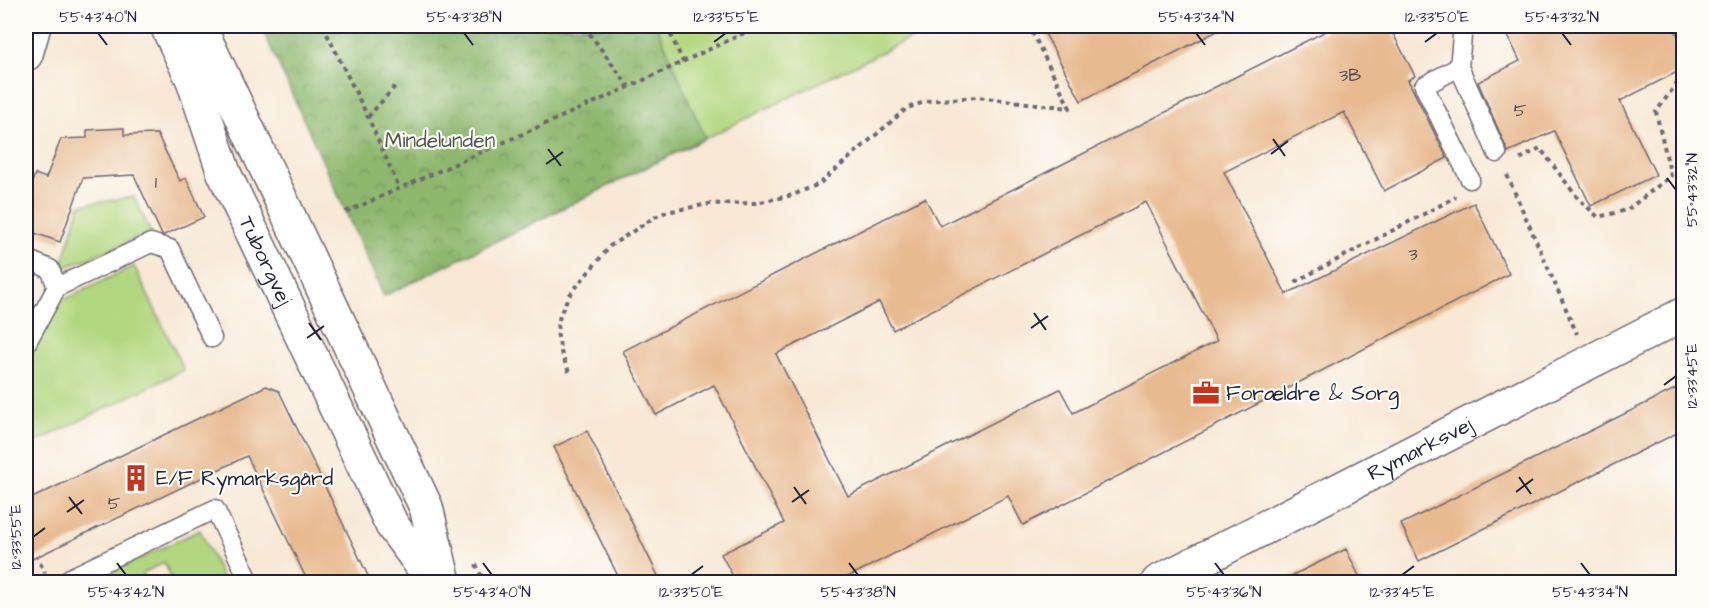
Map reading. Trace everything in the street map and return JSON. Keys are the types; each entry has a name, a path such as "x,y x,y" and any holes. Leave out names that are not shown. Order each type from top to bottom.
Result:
{"street":[{"path":"26,54 34,26"},
{"name":"Tuborgvej","path":"167,26 193,80 224,173 392,525 434,582"},
{"name":"Tuborgvej","path":"199,26 426,507 444,582"},
{"name":"Rymarksvej","path":"1158,582 1683,314"}],"lane":[{"path":"1463,26 1459,67 1501,160"},
{"path":"1459,67 1424,86 1470,179"},
{"path":"26,344 57,287 151,243 170,249 212,338"},
{"path":"26,259 50,269 57,287"},
{"path":"72,582 70,578 215,509 250,582"}],"path":[{"path":"323,26 368,117 399,188"},
{"path":"584,26 629,87"},
{"path":"667,26 683,62"},
{"path":"346,212 629,87 759,26"},
{"path":"569,372 561,352 557,331 560,315 568,297 610,246 655,217 666,212 709,204 756,203 794,195 819,184 907,108 927,101 977,97 1070,108 1029,26"},
{"path":"1589,362 1501,160 1540,148 1577,197 1598,217 1627,210 1671,176 1656,112 1677,83 1683,79"},
{"path":"368,117 397,84"},
{"path":"1295,282 1472,188 1470,179"},
{"path":"40,563 46,576"}],"green space":[{"name":"Mindelunden","path":"261,26 657,26 705,138 384,296"},
{"name":"Mindelunden","path":"262,26 935,26 384,296"},
{"path":"134,197 151,233 61,269 80,205"},
{"path":"134,266 184,370 26,447 26,358 55,304"},
{"path":"200,530 224,582 160,582 171,577 164,562 143,573 147,582 96,582 95,580"}],"building":[{"path":"1041,26 1227,26 1081,101"},
{"path":"1336,26 1389,26 1415,76 1408,80 1447,158 1384,191 1344,112 1224,172 1286,294 1474,203 1509,274 1023,525 1008,496 838,582 736,582 721,554 784,523 714,385 656,415 623,351 925,198 940,226","holes":["1146,202 1217,341 1073,413 1060,389 848,496 776,354 879,302 893,330"]},
{"path":"1503,26 1673,26 1683,45 1683,69 1620,101 1656,175 1591,206 1554,131 1508,152 1478,82 1520,61"},
{"path":"124,128 124,135 157,134 180,181 186,178 204,217 162,235 134,175 83,178 60,242 26,230 26,199 35,174 46,178 61,139 87,138 87,130"},
{"path":"1683,385 1683,430 1419,561 1401,524"},
{"name":"E/F Rymarksgård","path":"266,386 279,391 371,582 308,582 247,456 26,562 26,501"},
{"path":"587,431 661,582 621,582 554,447"},
{"path":"1346,549 1362,582 1279,582"}],"place":[{"name":"Forældre & Sorg","path":"1206,393"},
{"name":"E/F Rymarksgård","path":"136,478"}]}
